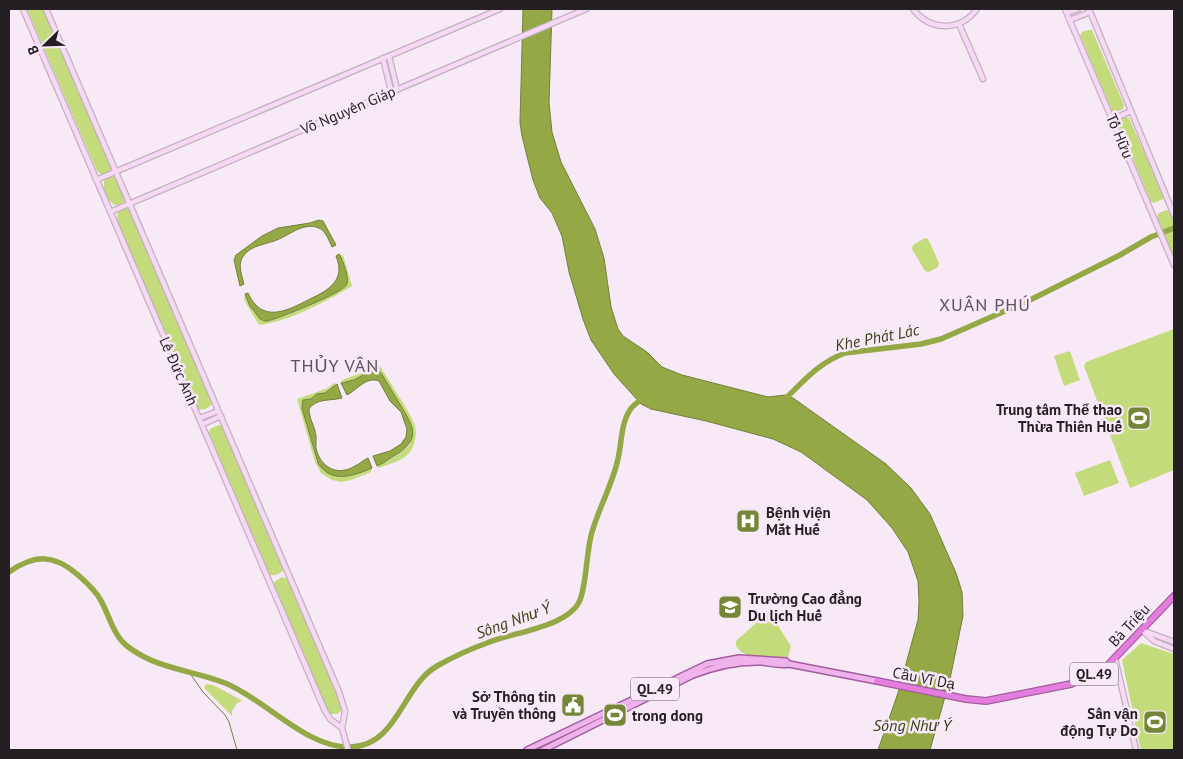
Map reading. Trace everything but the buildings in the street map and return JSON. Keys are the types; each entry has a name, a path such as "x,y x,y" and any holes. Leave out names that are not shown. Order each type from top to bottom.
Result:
{"highway":[{"name":"Bà Triệu","path":"966,699 986,701 1070,684 1093,675 1115,658 1174,596"},
{"name":"Cầu Vĩ Dạ","path":"877,681 966,699"}],"main road":[{"name":"QL.49","path":"526,750 707,664 739,658 786,661 789,664"},
{"name":"QL.49","path":"543,750 693,675 715,666 740,662 789,664 877,681"}],"street":[{"name":"Lê Đức Anh","path":"23,9 325,711 330,719 342,728"},
{"name":"Lê Đức Anh","path":"46,9 339,692 345,711 342,728 348,750"},
{"path":"96,180 500,9"},
{"name":"Võ Nguyên Giáp","path":"110,212 586,9"},
{"path":"912,9 923,20 937,26 959,24 972,16 977,9"},
{"path":"1066,11 1078,9"},
{"path":"1070,20 1089,10"},
{"name":"Tố Hữu","path":"1089,10 1174,215"},
{"name":"Tố Hữu","path":"1066,11 1174,265"},
{"path":"959,24 983,79"},
{"path":"389,56 397,89"},
{"path":"383,58 391,91"},
{"path":"1113,118 1131,111"},
{"path":"200,418 218,411"},
{"path":"203,424 221,416"},
{"path":"1142,630 1174,642"},
{"path":"1142,630 1154,641 1174,649"},
{"path":"1115,658 1136,750"}],"shaded area":[{"path":"27,9 45,9 111,165 110,171 106,174 102,175 97,171"},
{"path":"1088,30 1092,30 1124,105 1123,109 1116,112 1112,111 1080,35"},
{"path":"1129,118 1164,196 1163,199 1154,203 1151,202 1118,123 1120,119"},
{"path":"113,176 120,184 124,196 124,203 119,205 111,202 105,193 105,179"},
{"path":"123,208 127,208 132,212 213,402 207,408 198,409 117,220 118,212"},
{"path":"1166,210 1170,211 1174,222 1174,259 1157,217 1159,213"},
{"path":"925,238 928,239 939,263 938,267 929,272 925,271 912,249 913,245"},
{"path":"339,254 343,255 352,286 295,315 259,325 244,300 245,294 253,311 262,321 273,320 300,310 325,299 347,284 347,273"},
{"name":"Trung tâm Thể thao Thừa Thiên Huế","path":"1174,329 1174,470 1130,488 1084,366 1086,362"},
{"path":"1070,351 1080,380 1064,386 1054,356"},
{"path":"380,366 409,413 416,433 413,446 404,458 379,468 377,466 390,460 410,445 412,426 410,421 381,373 375,370 354,380 341,382"},
{"path":"334,383 336,384 325,393 303,400 302,408 317,463 340,477 372,468 371,472 341,482 332,480 321,473 315,462 297,399 328,388"},
{"path":"219,425 223,426 283,568 283,571 278,574 269,574 209,433 210,429"},
{"path":"1110,460 1119,483 1084,496 1075,473"},
{"path":"282,577 288,579 341,703 342,710 337,714 330,714 327,711 273,586 274,582"},
{"path":"766,614 771,615 791,646 786,658 747,655 736,646 736,641"},
{"name":"Sân vận động Tự Do","path":"1141,643 1174,654 1174,750 1142,750 1140,747 1122,660"},
{"path":"206,684 213,685 243,701 237,703 232,711 232,716 204,688"}],"water":[{"name":"Sông Như Ý","path":"523,9 552,9 549,103 552,132 561,162 595,229 604,258 611,307 618,329 623,336 647,352 662,367 682,375 768,397 785,395 793,398 886,464 911,488 930,514 956,573 962,592 963,616 950,679 930,750 878,750 898,693 918,620 918,581 908,552 892,528 867,500 801,452 773,439 651,409 641,404 614,374 591,340 569,272 562,236 552,213 540,198 533,180 522,136 520,123"},
{"path":"319,220 323,221 336,245 332,247 324,231 308,226 274,241 254,247 245,253 242,258 240,264 244,284 240,286 234,260 236,255 262,236 278,228"},
{"path":"339,254 345,269 347,284 336,293 268,321 260,319 250,306 245,294 248,293 260,309 276,312 284,311 323,292 337,278 339,264 336,256"},
{"path":"372,370 377,370 381,373 408,419 412,431 411,441 407,446 377,466 373,456 390,451 401,444 406,437 407,429 401,412 390,401 379,381 370,380 347,395 341,383 354,380"},
{"path":"337,384 342,398 320,401 309,409 316,436 318,455 325,465 336,470 342,470 357,465 368,458 372,468 357,474 343,476 329,474 318,463 302,408 303,400 325,393"}],"waterway":[{"name":"Khe Phát Lác","path":"783,401 811,374 835,357 845,353 921,344 941,339 1030,300 1120,255 1151,237 1174,228"},
{"name":"Sông Như Ý","path":"9,572 18,566 36,560 44,559 61,563 93,589 118,636 138,654 150,660 213,679 240,690 318,740 350,747 366,744 379,737 398,714 415,687 425,675 437,666 481,645 553,623 574,609 582,593 592,532 619,456 624,422 631,408 644,398"},
{"path":"189,672 203,692 225,715 229,722 237,750"}],"place":[{"name":"Trung tâm Thể thao Thừa Thiên Huế","path":"1139,418"},
{"name":"Bệnh viện Mắt Huế","path":"748,521"},
{"name":"Trường Cao đẳng Du lịch Huế","path":"730,607"},
{"name":"Sở Thông tin và Truyền thông","path":"573,705"},
{"name":"trong dong","path":"615,715"},
{"name":"Sân vận động Tự Do","path":"1155,722"}],"district":[{"name":"XUÂN PHÚ","path":"985,304"},
{"name":"THỦY VÂN","path":"335,365"}]}
